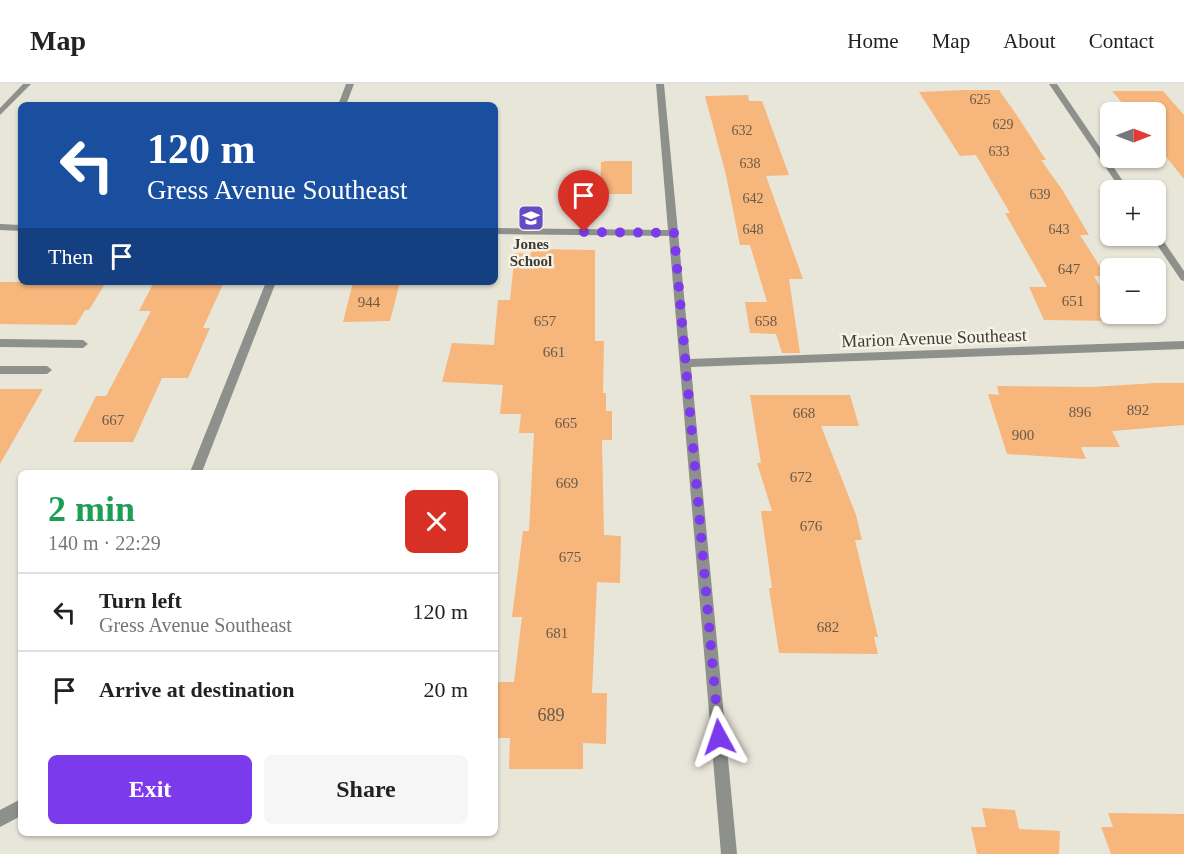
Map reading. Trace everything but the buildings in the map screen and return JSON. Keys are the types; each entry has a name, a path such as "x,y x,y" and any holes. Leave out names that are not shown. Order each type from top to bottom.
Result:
{"street":[{"path":"0,114 27,84"},
{"path":"343,102 350,84"},
{"path":"660,84 729,854"},
{"path":"1053,84 1118,180"},
{"path":"0,227 18,228"},
{"path":"498,231 674,233"},
{"path":"1162,246 1184,278"},
{"path":"197,470 271,285"},
{"path":"0,343 83,344"},
{"name":"Marion Avenue Southeast","path":"685,363 1184,345"},
{"path":"0,370 47,370"},
{"path":"0,819 18,809"}],"place":[{"name":"Jones School","path":"531,218"}],"route":[{"path":"584,232 674,233 719,737"}]}
